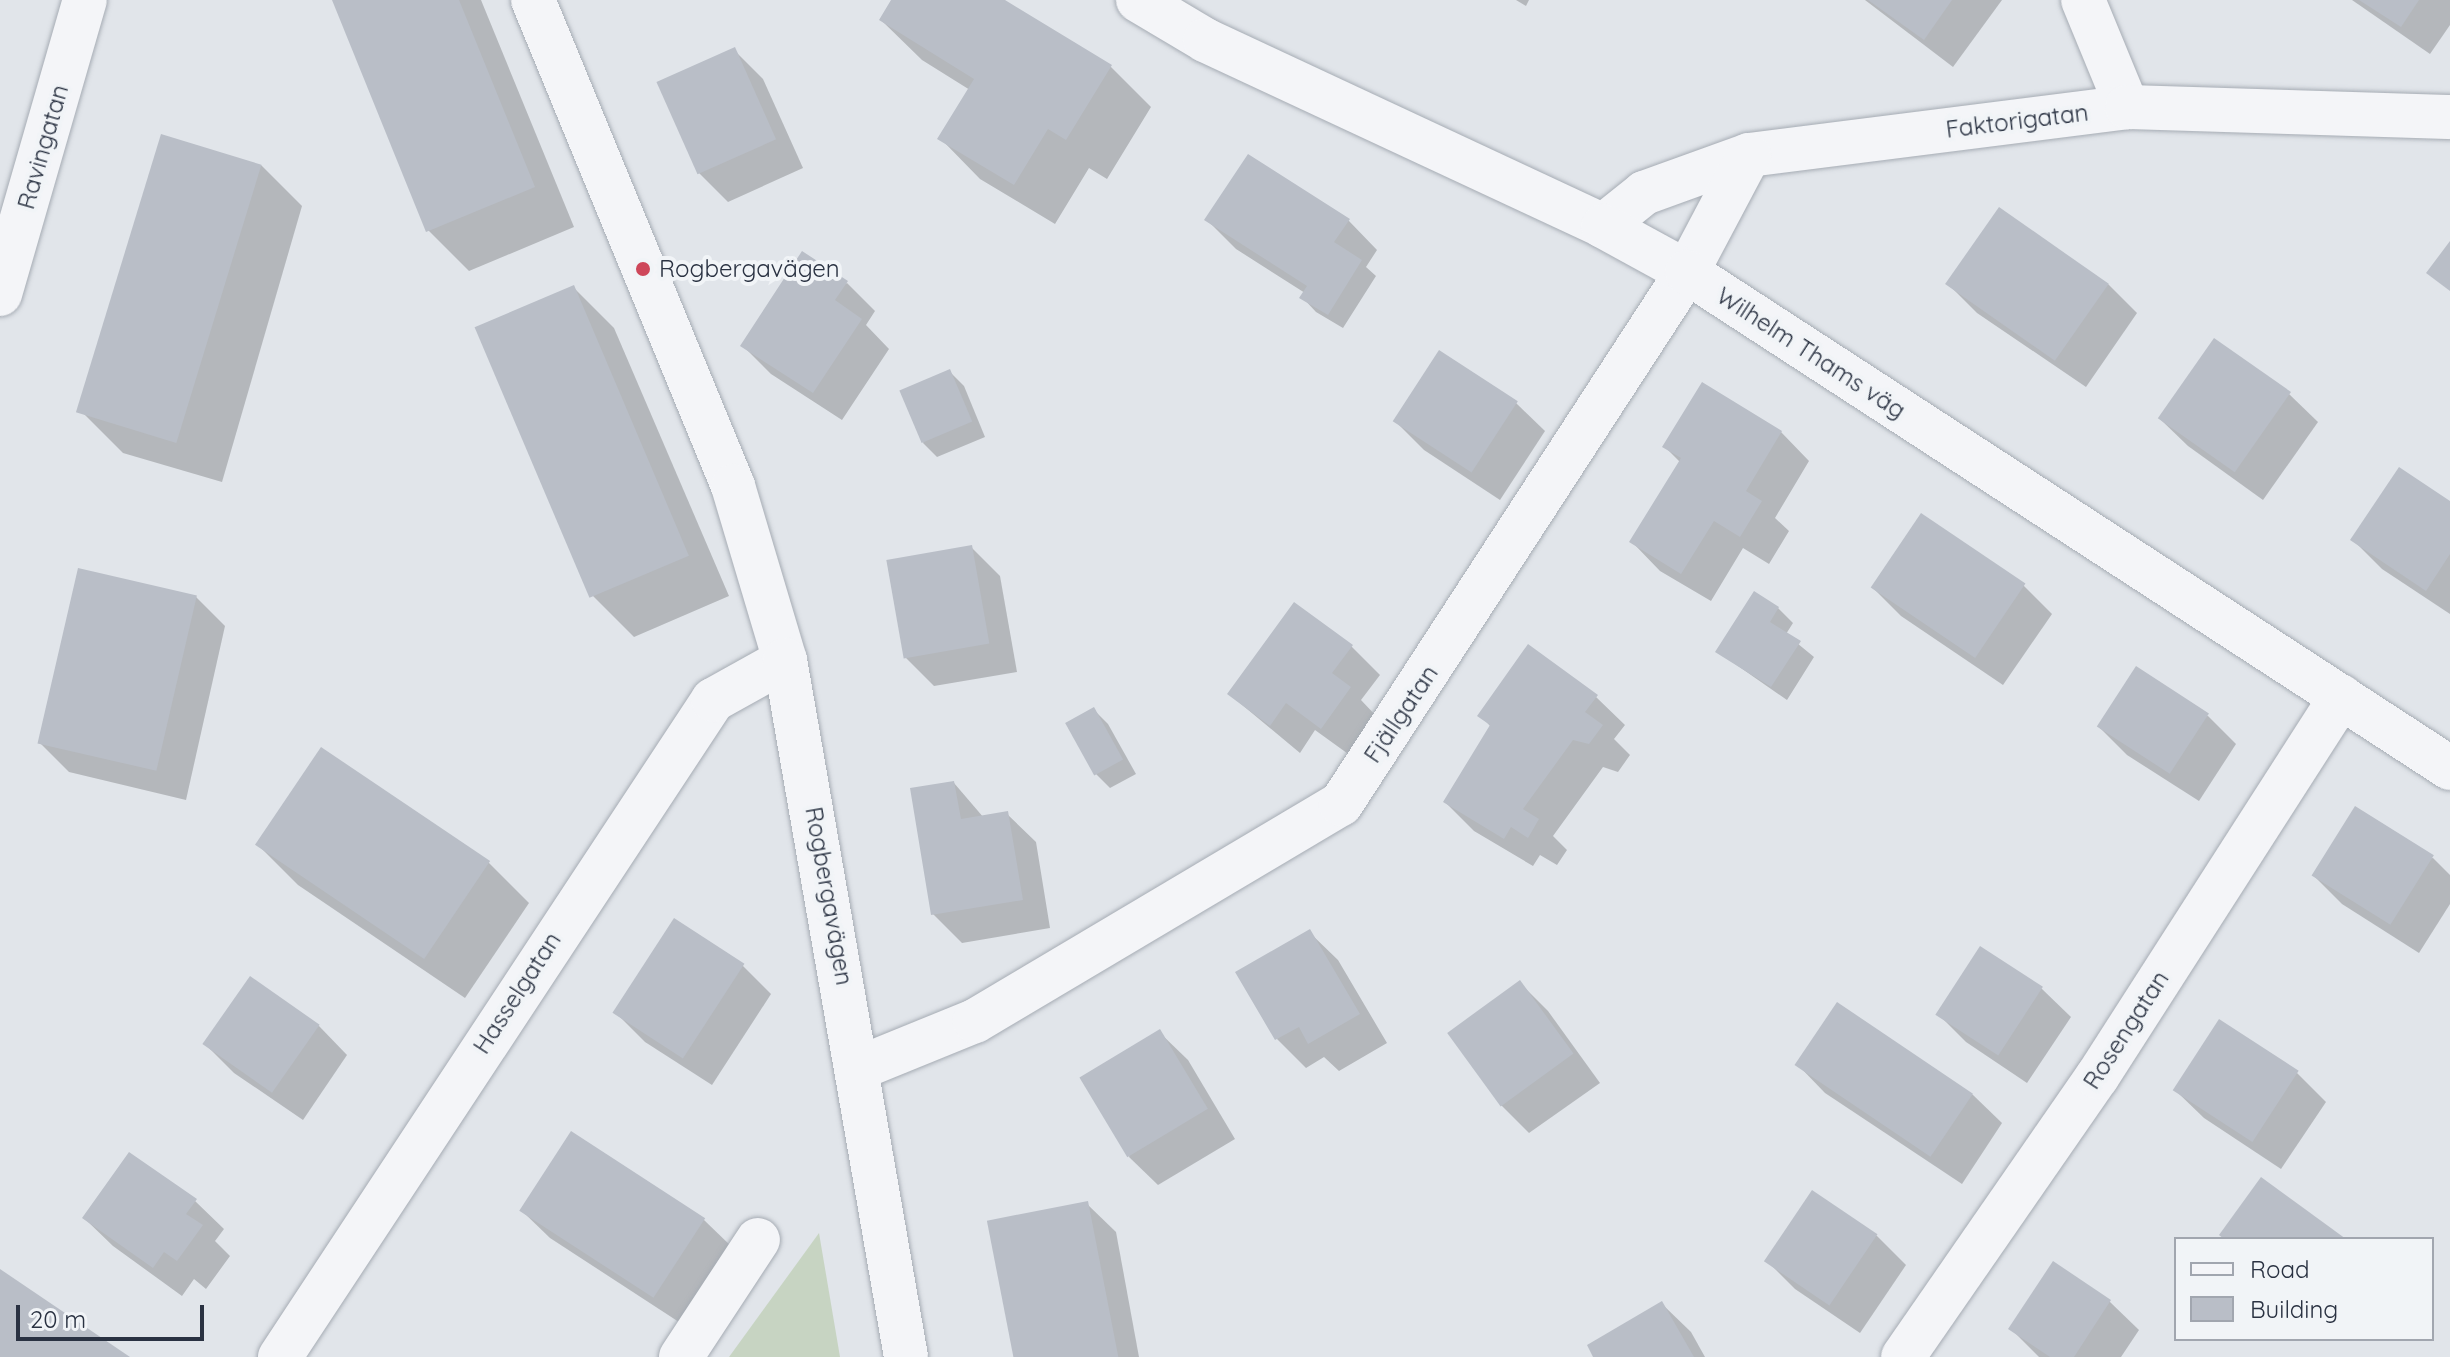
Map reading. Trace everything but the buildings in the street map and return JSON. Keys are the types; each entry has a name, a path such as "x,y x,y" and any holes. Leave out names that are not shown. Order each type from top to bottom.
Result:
{"street":[{"name":"Ravingatan","path":"0,294 85,0"},
{"name":"Rogbergavägen","path":"533,0 733,486 785,660 859,1068 906,1357"},
{"name":"Wilhelm Thams väg","path":"1138,0 1205,40 1603,226 1687,272 2450,768"},
{"path":"2083,0 2127,107"},
{"name":"Faktorigatan","path":"1603,226 1644,193 1749,155 2127,107 2450,117"},
{"name":"Fjällgatan","path":"859,1068 975,1021 1341,804 1687,272 1749,155"},
{"name":"Hasselgatan","path":"280,1357 713,700 785,660"},
{"name":"Rosengatan","path":"1905,1357 2097,1077 2341,697"},
{"path":"681,1357 758,1240"}],"green space":[{"path":"819,1233 840,1357 729,1357"}],"place":[{"name":"Rogbergavägen","path":"643,269"}]}
